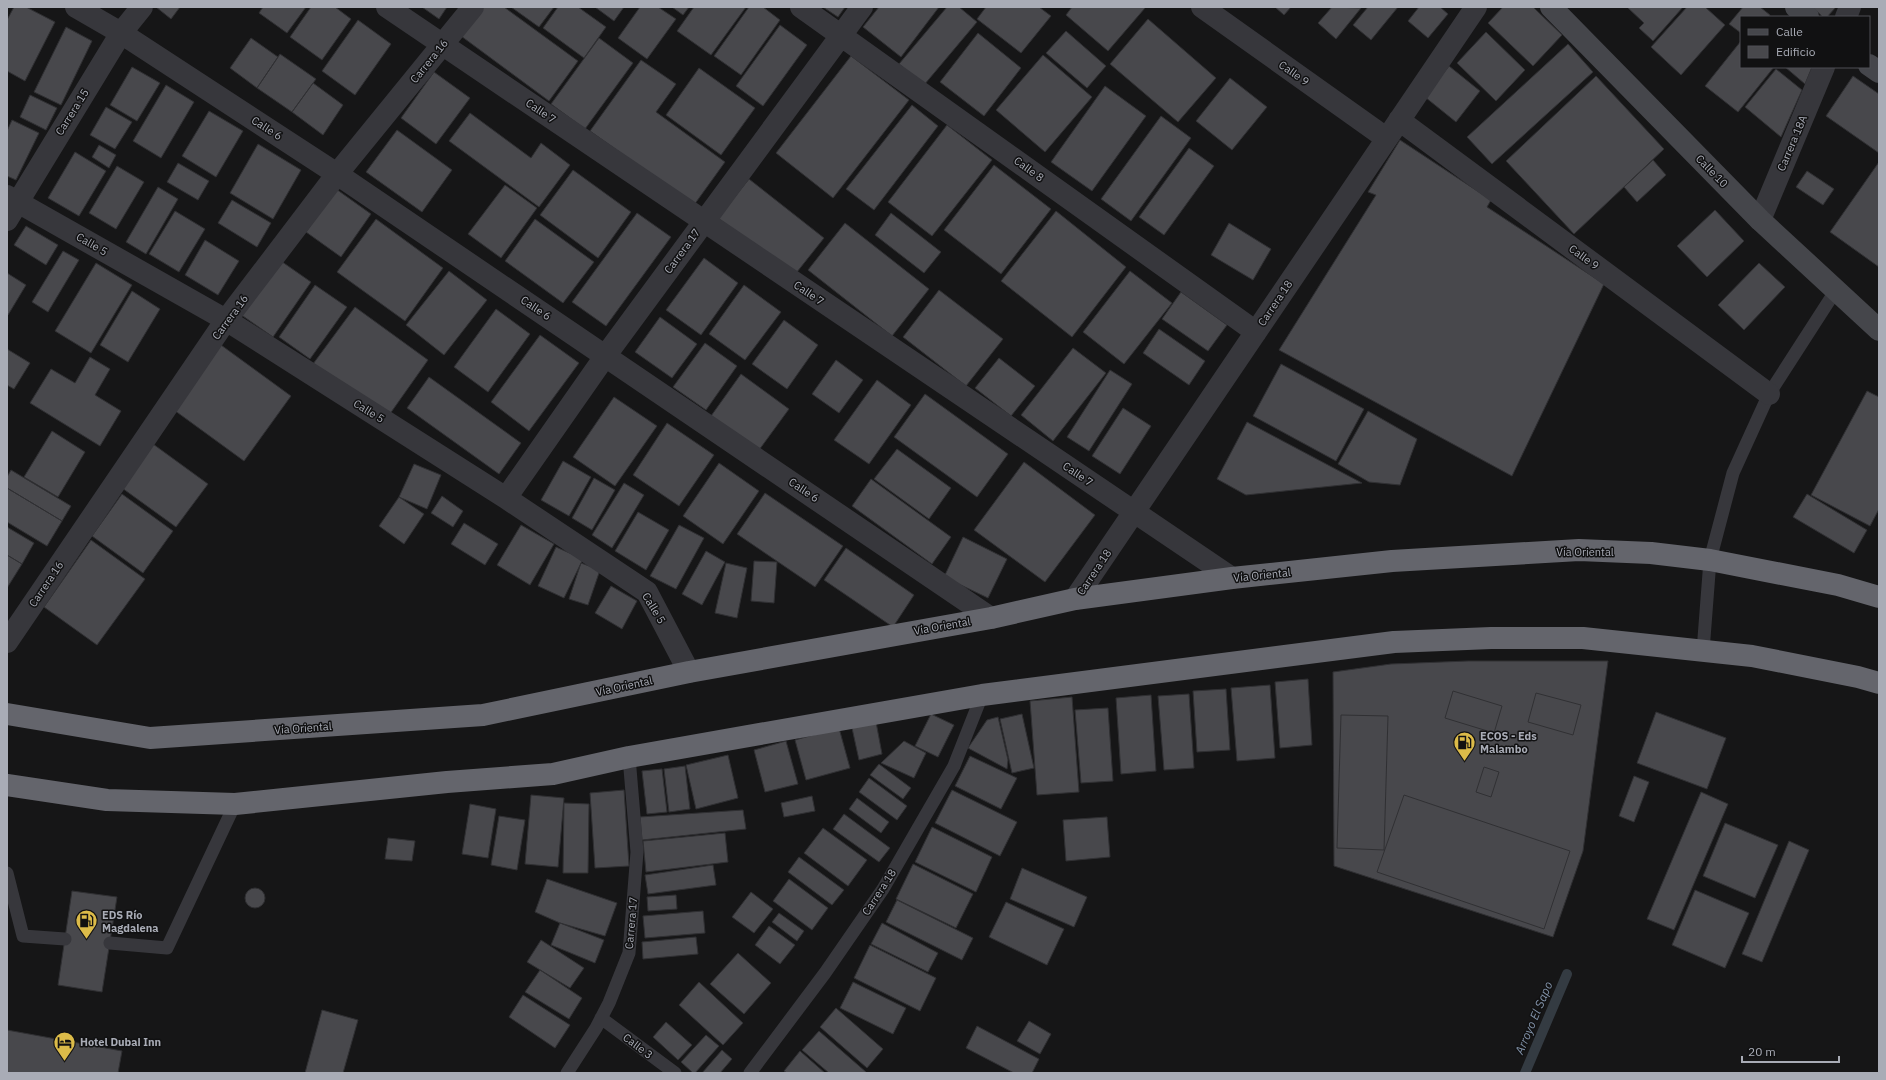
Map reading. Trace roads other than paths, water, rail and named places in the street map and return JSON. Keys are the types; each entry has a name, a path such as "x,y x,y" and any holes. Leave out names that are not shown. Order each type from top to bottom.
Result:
{"highway":[{"name":"Vía Oriental","path":"7,714 150,738 483,715 689,672 991,618 1075,599 1232,578 1392,561 1578,550 1651,553 1710,560 1838,586 1879,597"},
{"path":"7,785 106,800 235,804 446,782 553,774 629,757 982,695 1394,642 1491,638 1582,638 1752,656 1858,677 1879,683"}],"main road":[{"name":"Calle 10","path":"1551,7 1760,220 1879,330"},
{"path":"1796,7 1807,16"},
{"path":"1870,65 1879,72"}],"street":[{"name":"Calle 6","path":"76,7 121,33 338,174 991,618"},
{"name":"Carrera 15","path":"7,220 12,198 121,33 142,7"},
{"name":"Calle 7","path":"387,7 1232,578"},
{"name":"Carrera 16","path":"7,642 226,320 338,174 473,7"},
{"name":"Calle 8","path":"801,7 1256,332"},
{"name":"Carrera 17","path":"506,498 606,355 862,7"},
{"name":"Calle 9","path":"1202,7 1386,138"},
{"name":"Carrera 18","path":"1075,599 1476,7"},
{"name":"Carrera 18A","path":"1760,220 1824,68"},
{"name":"Calle 9","path":"1399,120 1769,394"},
{"name":"Calle 5","path":"12,198 226,320 506,498 647,592 689,672"}],"lane":[{"path":"1703,651 1710,560 1733,473 1769,394 1836,290"},
{"name":"Carrera 18","path":"750,1073 825,973 883,889 954,766 982,695"},
{"name":"Carrera 17","path":"567,1073 609,1003 629,953 637,852 629,757"},
{"path":"110,943 167,948 235,804"},
{"path":"7,873 23,936 65,938"},
{"name":"Calle 3","path":"601,1018 675,1073"}],"waterway":[{"name":"Arroyo El Sapo","path":"1525,1073 1567,974"}],"place":[{"name":"ECOS - Eds Malambo","path":"1464,762"},
{"name":"EDS Río Magdalena","path":"87,940"},
{"name":"Hotel Dubai Inn","path":"64,1062"}]}
